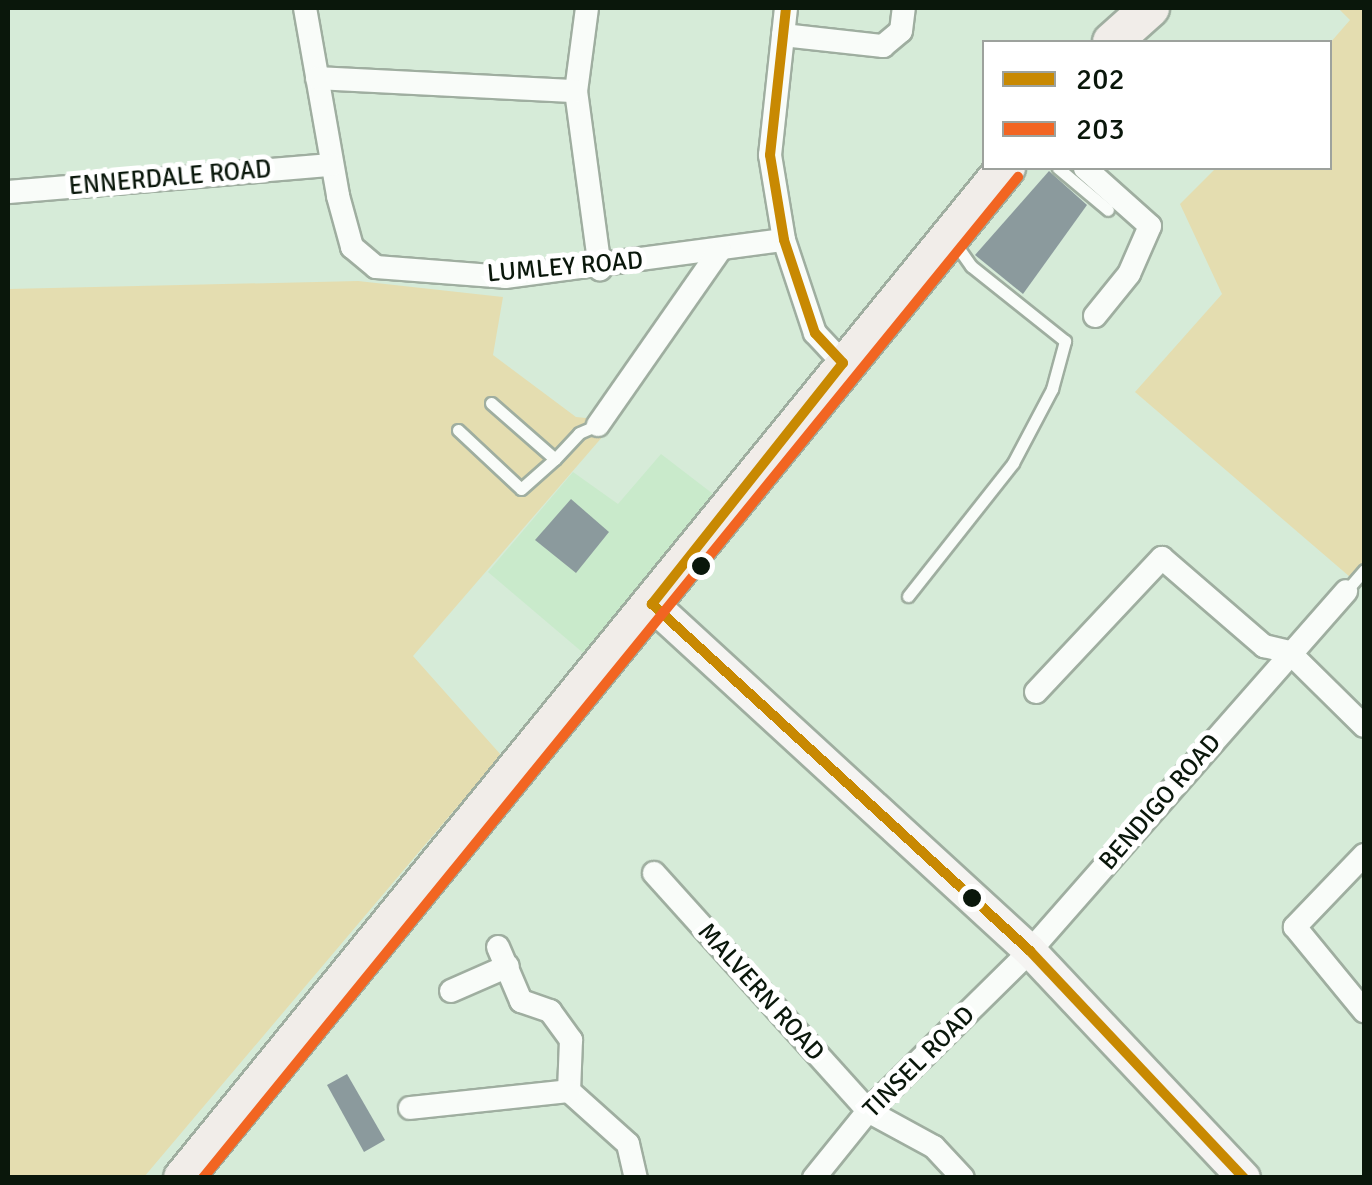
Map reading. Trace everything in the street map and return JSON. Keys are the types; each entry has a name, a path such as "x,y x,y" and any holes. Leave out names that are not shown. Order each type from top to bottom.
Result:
{"main road":[{"path":"1114,40 1150,8"},
{"path":"182,1178 652,604 842,364 1004,170"}],"street":[{"path":"305,8 332,165"},
{"path":"587,8 576,91 586,200 600,268"},
{"path":"786,8 770,155 784,240 816,333 842,364"},
{"path":"783,36 883,46 901,31 904,8"},
{"path":"318,78 576,91"},
{"name":"LUMLEY ROAD","path":"332,165 352,246 376,267 506,277 600,268 784,240"},
{"name":"ENNERDALE ROAD","path":"8,192 332,165"},
{"path":"1087,170 1150,226 1129,274 1095,316"},
{"path":"598,425 720,250"},
{"path":"1036,692 1162,558 1264,646 1289,652 1364,726"},
{"name":"BENDIGO ROAD","path":"1030,951 1346,591"},
{"path":"652,604 1030,951 1244,1178"},
{"path":"1364,855 1294,927 1364,1011"},
{"name":"MALVERN ROAD","path":"654,874 868,1111 934,1148 963,1178"},
{"name":"TINSEL ROAD","path":"814,1178 868,1111 1030,951"},
{"path":"451,991 503,956 521,1001 550,1011 571,1040 569,1091"},
{"path":"410,1108 569,1091 628,1144 636,1178"}],"lane":[{"path":"1060,170 1108,210"},
{"path":"908,596 1013,463 1052,389 1065,341 971,266 949,235"},
{"path":"491,403 555,458"},
{"path":"458,430 521,489 579,433 598,425"},
{"path":"1346,591 1364,570"}],"shaded area":[{"path":"1338,8 1364,8 1364,589 1135,392 1222,294 1180,204 1214,170 1332,170 1332,41 1350,20"},
{"path":"358,281 503,297 493,355 576,417 616,421 413,656 501,755 144,1177 8,1177 8,289"},
{"path":"661,454 717,497 588,657 488,572 573,472 618,504"}],"building":[{"path":"1049,171 1087,205 1023,294 975,255"},
{"path":"571,499 609,532 576,573 535,540"},
{"path":"347,1074 385,1140 364,1152 327,1085"}],"transit line":[{"name":"202","path":"786,8 770,155 784,240 815,333 843,363 652,604 1030,951 1244,1178"},
{"name":"203","path":"203,1178 1018,177"}]}
